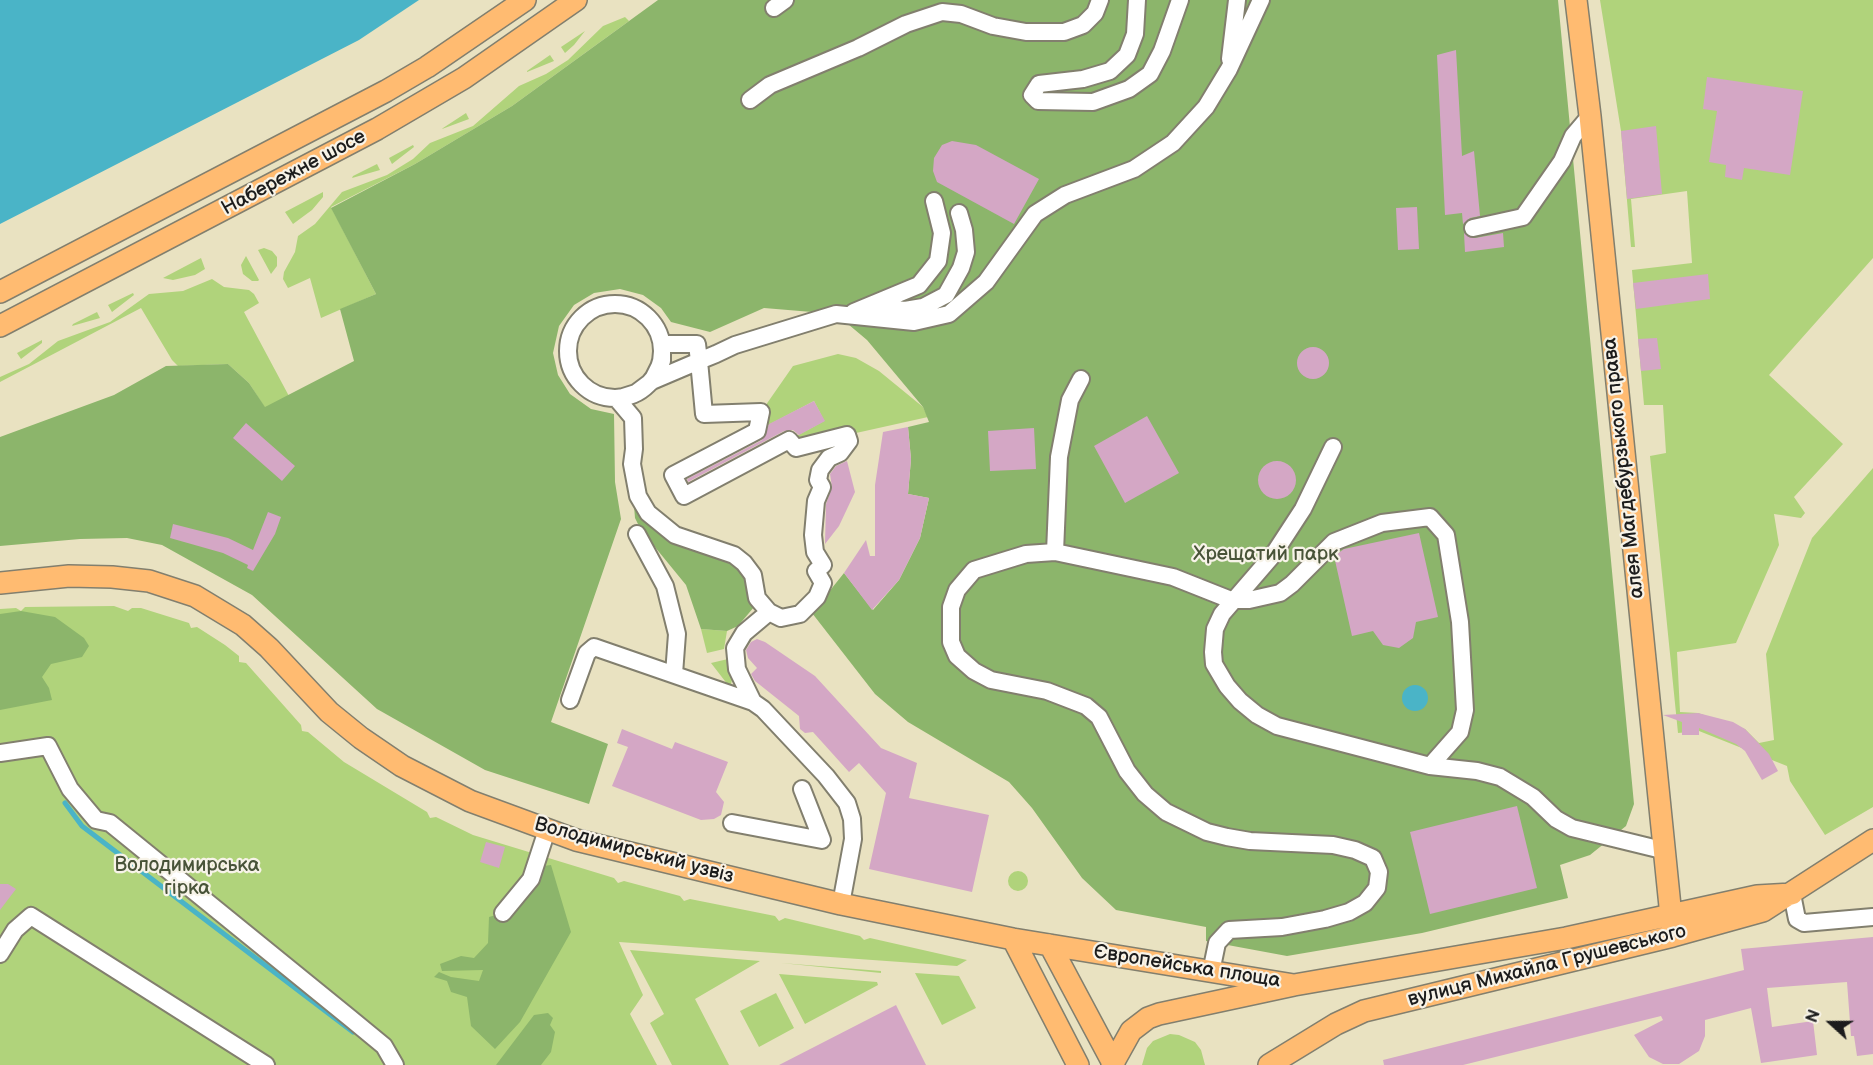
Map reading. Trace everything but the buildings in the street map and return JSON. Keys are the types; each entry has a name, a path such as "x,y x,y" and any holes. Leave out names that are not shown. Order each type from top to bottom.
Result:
{"main road":[{"name":"Набережне шосе","path":"0,292 386,91 446,55 525,0"},
{"name":"Набережне шосе","path":"0,326 377,129 464,78 576,0"},
{"name":"алея Магдебурзького права","path":"1576,0 1590,116 1671,926"},
{"name":"Володимирський узвіз","path":"0,583 69,576 112,577 149,581 195,596 243,625 269,648 328,712 393,760 471,801 547,830 675,865 841,904 1050,945"},
{"name":"вулиця Михайла Грушевського","path":"1294,985 1566,938 1671,926 1763,911 1873,840"},
{"name":"вулиця Михайла Грушевського","path":"1305,1044 1336,1024 1364,1011 1671,926"},
{"path":"1013,939 1078,1065"},
{"name":"Європейська площа","path":"1050,945 1294,985"},
{"path":"1050,945 1113,1064"},
{"name":"Європейська площа","path":"1113,1064 1123,1041 1148,1018 1294,985"},
{"path":"1269,1065 1305,1044"},
{"path":"1294,1065 1305,1044"}],"street":[{"path":"750,100 770,85 858,48 913,21 942,12 961,14 993,26 1026,32 1064,32 1083,25 1095,13 1100,0"},
{"path":"1137,0 1135,34 1127,55 1110,71 1083,79 1039,84 1032,95 1038,101 1093,102 1130,89 1150,74 1162,51 1180,0"},
{"path":"1229,69 1237,0"},
{"path":"854,314 914,322 949,314 986,282 1035,214 1065,195 1134,169 1173,144 1206,107 1229,69 1261,0"},
{"path":"1473,228 1522,217 1562,161 1573,136 1590,116"},
{"path":"854,314 919,285 938,261 942,233 934,201"},
{"path":"652,381 663,352 657,329 648,316 635,307 620,303 604,304 590,310 578,321 570,334 567,350 569,365 576,379 588,390 602,397 617,399 636,393 652,381 735,345 836,315 854,314 880,308 905,310 923,307 946,295 962,268 966,252 964,230 959,213"},
{"path":"636,393 617,399 633,418 632,464 638,496 648,513 675,535 734,555 744,563 753,575 757,598 769,612 781,618 800,614 817,597 823,583 816,571 823,566 815,552 813,535 816,501 822,487 819,474 825,462 840,453 849,441 847,435 796,448 789,440 684,495 673,475 757,431 761,412 704,414 697,344 662,344 662,361 652,381"},
{"path":"1055,552 1059,457 1070,400 1081,379"},
{"path":"1333,447 1303,509 1273,555 1232,600 1215,629 1214,664 1240,701 1257,715 1277,726 1431,766 1477,771 1500,777 1533,797 1556,819 1572,828 1662,850"},
{"path":"1211,972 1217,943 1229,930 1282,927 1349,912 1365,903 1377,888 1379,872 1373,858 1355,850 1333,845 1250,841 1207,832 1183,822 1145,794 1127,771 1099,717 1086,706 1058,694 992,680 974,671 957,656 951,642 951,607 957,590 974,570 1026,554 1055,552 1173,577 1232,600 1249,600 1280,593 1334,542 1382,523 1430,517 1446,535 1460,622 1465,710 1460,732 1431,766"},
{"path":"638,534 665,586 677,634 674,674"},
{"path":"753,702 737,669 735,648 744,633 769,612"},
{"path":"570,700 587,653 594,647 753,702 775,719 847,803 852,819 853,839 841,904"},
{"path":"0,753 48,746 70,789 96,820 110,823 350,1018 384,1046 394,1065"},
{"path":"732,824 822,840 802,789"},
{"path":"503,914 531,879 547,830"},
{"path":"1792,894 1797,919 1804,923 1873,917"},
{"path":"0,954 15,930 31,916 266,1065"}],"green space":[{"name":"Хрещатий парк","path":"658,0 1558,0 1634,804 1626,826 1590,855 1560,865 1568,898 1422,933 1287,956 1206,941 1206,927 1116,910 1082,878 1032,808 1009,782 908,722 875,694 812,613 844,573 873,610 899,580 920,538 929,498 908,494 911,459 908,427 929,422 923,407 867,340 836,314 764,308 710,332 671,322 661,308 643,295 620,289 594,293 574,305 559,326 553,353 558,375 570,394 591,409 614,414 615,482 621,519 551,722 608,744 589,804 485,770 377,709 252,595 162,545 127,538 80,539 0,546 0,437 114,395 166,366 228,364 249,383 265,407 354,361 340,309 376,294 331,208 415,164 512,106"},
{"path":"1600,0 1873,0 1873,258 1769,375 1843,444 1794,497 1805,513 1801,518 1774,514 1779,545 1736,643 1677,652 1680,712 1698,713 1745,729 1759,743 1774,740 1766,654 1812,538 1873,468 1873,807 1825,835 1790,781 1787,766 1699,731 1678,733 1650,456 1666,453 1663,405 1644,405 1632,270 1692,263 1687,191 1631,199 1635,247 1631,247 1621,131"},
{"path":"625,17 629,21 512,106 415,164 331,207 376,294 321,318 310,278 288,288 283,279 284,272 295,252 298,236 315,224 342,192 387,175 413,159 430,143 473,126 519,86 546,74 568,60 603,26"},
{"path":"585,31 574,45 565,53 561,47"},
{"path":"550,55 554,61 527,72 527,71"},
{"path":"466,113 469,119 442,129 443,128"},
{"path":"413,145 414,147 392,164 389,158"},
{"path":"377,164 380,170 352,178 353,176"},
{"path":"323,192 323,197 312,210 293,224 285,212"},
{"path":"264,248 272,251 277,257 277,266 271,274 258,250"},
{"path":"246,256 258,281 252,281 243,274 241,265"},
{"path":"201,258 205,269 195,275 173,280 163,278"},
{"path":"212,279 224,287 249,290 254,294 259,303 244,312 290,398 265,408 249,383 228,364 178,366 172,360 141,308 0,382 0,377 29,364 58,341 110,322 149,294 183,291"},
{"path":"133,293 134,295 112,312 108,305"},
{"path":"97,312 100,318 72,326 73,324"},
{"path":"42,340 42,343 21,359 17,353"},
{"path":"838,354 856,358 879,371 923,407 928,417 847,435 789,440 824,421 814,401 757,431 761,412 793,366"},
{"path":"632,482 648,513 744,563 754,607 738,626 727,631 701,629 686,585 641,530 635,518"},
{"name":"Володимирська гірка","path":"114,606 128,611 132,608 141,608 189,623 191,628 197,627 225,645 239,656 239,662 246,663 301,725 302,731 308,732 344,762 427,812 430,818 436,817 473,835 614,878 618,883 624,881 680,896 684,901 690,899 775,916 779,921 785,918 860,936 864,940 870,938 967,960 957,966 619,942 643,995 630,1014 657,1065 0,1065 0,609 16,608 21,611 25,607"},
{"path":"21,611 55,617 84,638 89,646 82,657 51,664 42,677 49,688 52,700 0,710 0,614"},
{"path":"701,629 727,631 724,649 707,653"},
{"path":"728,659 733,676 731,684 728,685 711,663"},
{"path":"551,865 571,932 520,1022 495,1049 471,1026 467,997 451,992 447,981 434,977 439,972 451,977 479,981 483,970 442,971 440,964 461,956 474,958 488,943 489,917 503,913 543,866"},
{"path":"1018,871 1025,874 1028,881 1025,888 1018,891 1011,888 1008,881 1011,874"},
{"path":"630,950 760,961 695,999 729,1065 672,1065 650,1023 664,1014"},
{"path":"781,963 881,971 881,973"},
{"path":"915,973 959,976 976,1008 942,1025"},
{"path":"779,974 877,982 878,985 805,1024"},
{"path":"776,993 794,1028 759,1047 740,1011"},
{"path":"548,1013 553,1018 550,1025 555,1032 551,1052 541,1065 496,1065 534,1015"},
{"path":"1170,1034 1195,1042 1201,1050 1205,1065 1142,1065 1147,1048 1153,1041"}],"water":[{"path":"0,0 419,0 359,40 0,224"},
{"path":"1415,685 1424,689 1428,698 1424,707 1415,711 1406,707 1402,698 1406,689"}],"waterway":[{"path":"65,803 82,826 353,1032"}]}
